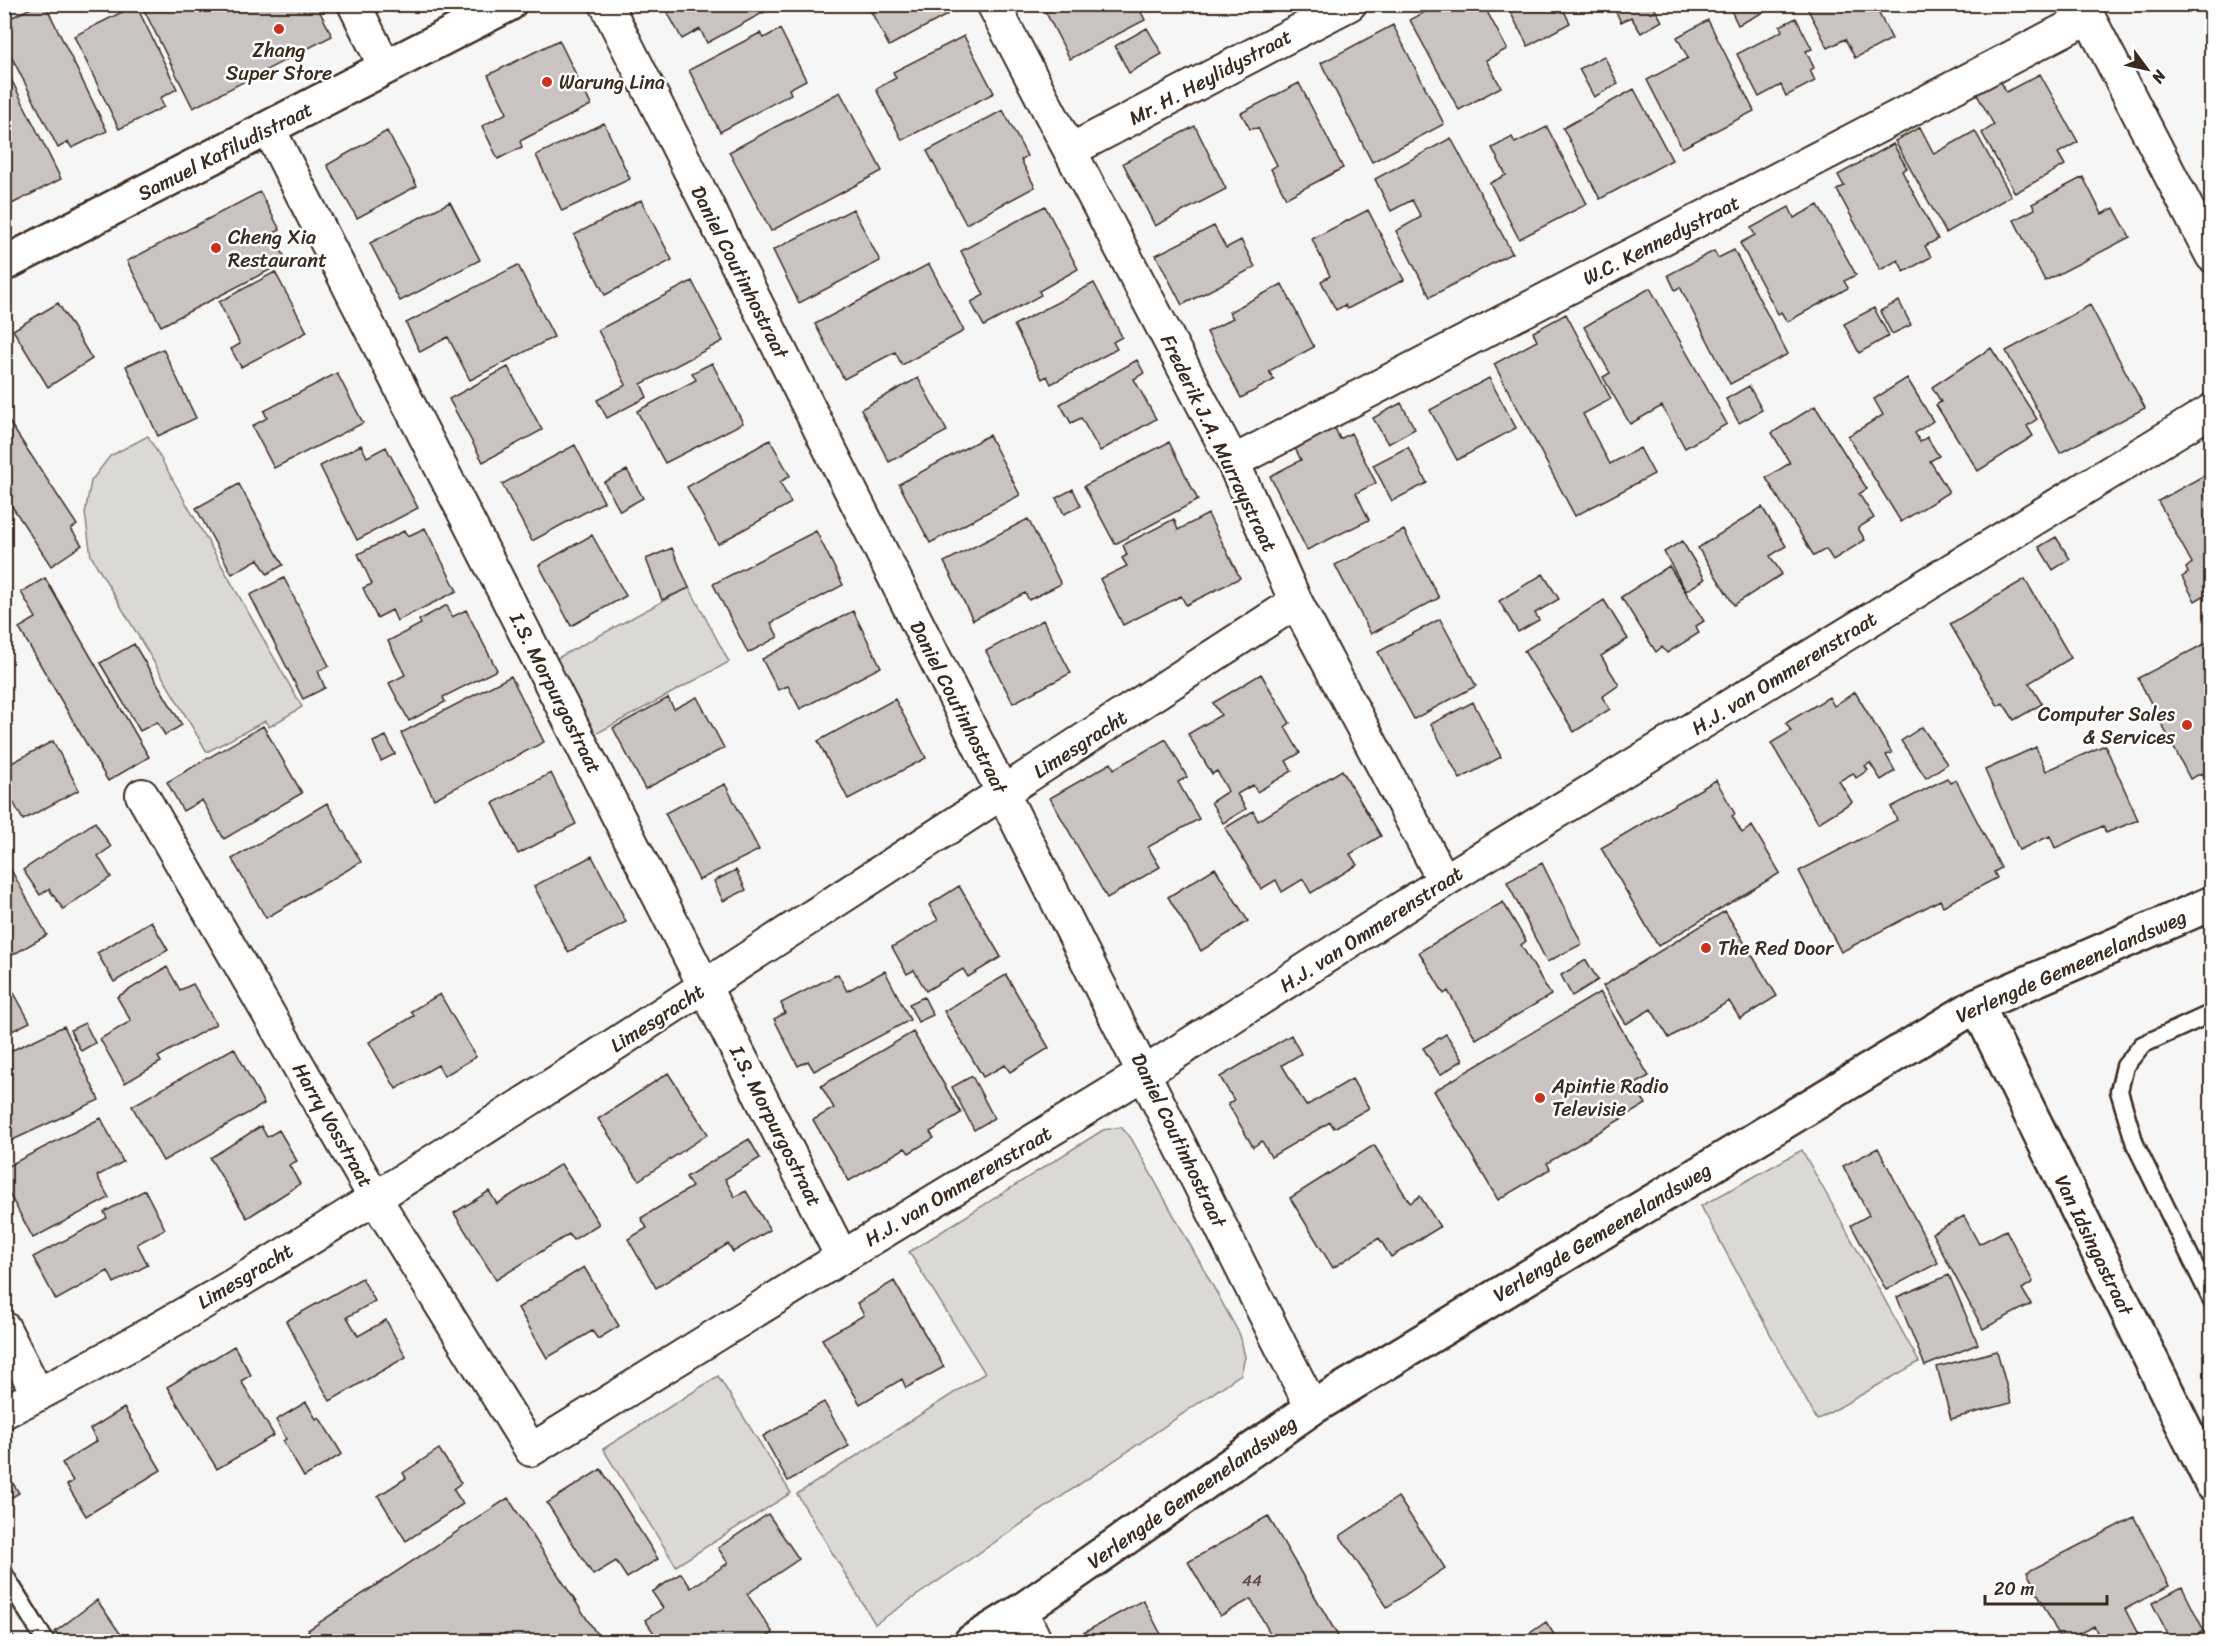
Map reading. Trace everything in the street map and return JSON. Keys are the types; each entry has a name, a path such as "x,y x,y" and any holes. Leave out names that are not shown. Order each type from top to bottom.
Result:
{"main road":[{"name":"Samuel Kafiludistraat","path":"4,264 509,4"},
{"name":"Verlengde Gemeenelandsweg","path":"971,1641 1021,1611 1312,1408 1977,1005 2211,903"},
{"name":"Van Idsingastraat","path":"1977,1005 2211,1484"},
{"name":"Verlengde Gemeenelandsweg","path":"994,1641 1021,1611"}],"street":[{"path":"354,4 385,67"},
{"name":"Daniel Coutinhostraat","path":"606,4 1003,794 1146,1072 1312,1408"},
{"name":"Frederik J.A. Murraystraat","path":"993,4 1233,462 1296,602 1444,882"},
{"name":"Mr. H. Heylidystraat","path":"1071,150 1350,4"},
{"path":"2085,11 2211,256"},
{"name":"W.C. Kennedystraat","path":"1233,462 2085,11"},
{"name":"I.S. Morpurgostraat","path":"269,129 842,1257"},
{"name":"H.J. van Ommerenstraat","path":"531,1450 1146,1072 1444,882 2211,410"},
{"name":"Limesgracht","path":"4,1412 206,1301 375,1198 705,987 1296,602"},
{"name":"Harry Vosstraat","path":"142,795 375,1198 531,1450"},
{"path":"4,1328 38,1395"},
{"path":"1021,1611 1036,1641"}],"lane":[{"path":"2211,1013 2142,1045 2125,1065 2119,1091 2135,1144 2211,1301"},
{"path":"4,1574 46,1641"}],"shaded area":[{"path":"148,436 302,707 269,727 265,721 207,752 91,556 85,513 91,481 110,456"},
{"path":"689,587 729,662 592,736 552,661"},
{"path":"1121,1127 1131,1138 1240,1335 1245,1357 1241,1374 875,1624 797,1494 985,1373 909,1252 1103,1130"},
{"path":"1802,1150 1919,1362 1817,1420 1701,1206"},
{"path":"718,1376 791,1493 676,1566 603,1449"}],"building":[{"path":"39,4 45,4 107,131 72,148 68,142 58,148 4,42 4,21"},
{"path":"141,4 316,4 332,36 193,108"},
{"path":"663,4 779,4 707,43 700,29 682,39"},
{"path":"867,4 941,4 947,15 889,46"},
{"path":"1052,4 1137,4 1145,20 1070,59 1044,9"},
{"path":"1439,4 1483,4 1507,49 1486,60 1501,87 1459,110 1410,20"},
{"path":"1506,4 1572,4 1563,9 1570,23 1528,46"},
{"path":"1612,4 1656,4 1653,6 1662,21 1641,33 1631,17 1621,22"},
{"path":"1728,4 1763,4 1766,11 1738,25"},
{"path":"1805,4 1874,4 1892,39 1855,58 1845,39 1828,48"},
{"path":"136,5 177,89 160,98 164,107 119,129 74,36"},
{"path":"1796,18 1812,49 1806,51 1814,68 1810,70 1815,81 1786,96 1781,85 1759,97 1737,54 1782,31 1780,26"},
{"path":"1708,20 1754,111 1682,148 1647,80 1688,58 1677,37"},
{"path":"1393,25 1444,124 1372,162 1321,63"},
{"path":"1147,28 1162,54 1129,73 1115,46"},
{"path":"780,29 806,80 789,89 791,94 720,132 689,70 760,33 764,38"},
{"path":"964,36 994,93 902,140 876,89 896,78 893,72"},
{"path":"559,40 591,105 520,141 522,147 498,159 482,126 507,113 488,75"},
{"path":"1604,56 1618,84 1594,97 1579,69"},
{"path":"4,65 61,179 4,208"},
{"path":"2040,74 2078,142 2058,153 2065,165 2015,193 1982,133 1994,125 1975,91 1999,78 2006,92"},
{"path":"1299,83 1343,168 1286,198 1271,169 1277,165 1258,128 1250,129 1241,113"},
{"path":"1634,89 1672,160 1600,199 1563,128"},
{"path":"840,92 882,171 771,231 729,152"},
{"path":"1003,110 1027,156 1021,160 1035,187 966,224 927,151"},
{"path":"604,123 630,179 562,211 536,155"},
{"path":"1195,126 1226,189 1155,226 1123,163"},
{"path":"1547,127 1587,204 1519,239 1490,183 1506,175 1492,148 1512,137 1515,143"},
{"path":"1920,127 1934,154 1975,131 2011,196 1946,233 1895,141"},
{"path":"387,131 417,186 357,218 327,165"},
{"path":"1451,138 1512,253 1430,297 1396,231 1421,217 1412,200 1391,211 1375,179"},
{"path":"1893,144 1907,168 1902,171 1938,239 1925,246 1931,257 1904,272 1898,260 1880,270 1837,190 1844,186 1838,175"},
{"path":"2083,177 2102,214 2114,208 2130,237 2045,281 2014,220 2035,209 2032,204"},
{"name":"Cheng Xia Restaurant","path":"260,192 280,230 272,234 287,261 161,326 127,261"},
{"path":"641,200 672,260 605,295 574,235"},
{"path":"450,202 480,260 400,301 370,243"},
{"path":"1818,205 1856,275 1844,281 1848,288 1787,322 1781,312 1778,314 1740,243 1755,235 1751,228 1789,207 1794,218"},
{"path":"1045,206 1078,269 1039,291 1041,295 984,326 971,302 984,295 961,251"},
{"path":"853,209 880,261 799,303 773,250"},
{"path":"1368,210 1404,280 1347,309 1345,305 1336,310 1321,281 1330,276 1312,239"},
{"path":"1214,226 1226,248 1241,240 1255,267 1182,305 1156,255"},
{"path":"1734,250 1788,354 1730,384 1680,287 1675,290 1668,275 1714,251 1718,258"},
{"path":"929,264 964,331 902,365 895,352 844,379 815,324"},
{"path":"518,265 554,337 470,380 448,337 420,352 406,323"},
{"path":"275,272 307,332 241,367 231,349 240,344 219,302"},
{"path":"692,281 723,341 641,384 647,397 607,418 597,400 626,385 598,330"},
{"path":"1094,283 1122,337 1113,342 1117,349 1051,384 1047,376 1042,379 1014,325"},
{"path":"1282,284 1314,347 1269,371 1274,380 1241,398 1207,332 1233,318 1229,312"},
{"path":"1650,288 1727,424 1685,448 1662,406 1630,424 1603,377 1610,373 1584,327"},
{"path":"1899,301 1911,325 1892,334 1880,311"},
{"path":"58,303 92,359 48,387 13,330"},
{"path":"2090,305 2145,408 2060,453 2006,351"},
{"path":"1874,308 1889,336 1859,353 1844,324"},
{"path":"1566,314 1611,399 1583,414 1610,464 1640,448 1654,474 1575,516 1494,364 1537,341 1533,332"},
{"path":"1991,348 2037,419 2027,426 2033,436 1978,471 1936,405 1941,402 1932,387"},
{"path":"163,349 196,418 158,436 126,366"},
{"path":"1137,360 1144,373 1134,379 1156,419 1100,451 1081,418 1071,423 1060,404"},
{"path":"712,363 743,423 665,463 637,411 696,380 692,373"},
{"path":"508,367 542,430 483,462 449,399"},
{"path":"337,373 363,423 274,468 252,426 267,418 264,411"},
{"path":"918,378 947,431 889,462 861,409"},
{"path":"1489,378 1516,428 1457,460 1430,410"},
{"path":"1907,378 1933,421 1915,433 1920,442 1927,437 1939,456 1930,461 1949,492 1901,522 1848,436 1883,415 1874,399"},
{"path":"1749,386 1762,410 1739,423 1726,399"},
{"path":"1401,403 1415,429 1388,444 1373,418"},
{"path":"1815,406 1867,489 1859,494 1874,518 1858,528 1865,540 1833,560 1826,549 1814,556 1766,478 1790,463 1772,433"},
{"path":"4,414 77,525 71,529 82,545 51,566 4,494"},
{"path":"1333,424 1340,439 1351,433 1376,483 1356,493 1369,520 1307,550 1270,476 1301,460 1293,444"},
{"path":"989,435 1020,495 930,543 899,484"},
{"path":"770,440 790,476 780,482 791,503 718,544 687,487"},
{"path":"1169,442 1198,500 1115,544 1084,486"},
{"path":"361,445 367,457 386,447 418,508 357,540 320,466"},
{"path":"575,445 604,502 532,541 502,484"},
{"path":"1408,447 1427,483 1392,501 1373,465"},
{"path":"627,470 643,498 620,511 604,482"},
{"path":"2212,471 2212,591 2195,601 2182,577 2188,573 2186,568 2192,563 2158,501"},
{"path":"239,484 283,565 267,574 258,559 232,574 196,508"},
{"path":"1073,489 1081,506 1064,514 1056,498"},
{"path":"1762,507 1786,546 1770,556 1782,574 1734,605 1698,548"},
{"path":"1208,514 1240,578 1186,605 1181,596 1123,625 1100,579 1127,566 1122,558 1127,555 1123,545 1174,519 1178,530"},
{"path":"1028,519 1061,584 1029,600 1025,593 973,620 944,562"},
{"path":"425,528 457,591 397,621 392,610 377,618 363,588 372,584 358,554 404,531 408,536"},
{"path":"1404,530 1439,598 1371,634 1335,565"},
{"path":"816,531 843,585 771,623 778,637 748,653 713,584"},
{"path":"592,535 626,596 571,626 539,565"},
{"path":"2056,537 2070,559 2053,570 2039,547"},
{"path":"1682,541 1705,579 1686,591 1664,552"},
{"path":"672,548 689,588 662,600 646,559"},
{"path":"1669,566 1704,621 1696,626 1699,633 1667,653 1662,647 1656,652 1621,597"},
{"path":"1543,574 1559,599 1535,613 1539,620 1518,632 1499,601"},
{"path":"45,578 149,757 108,781 19,628 36,618 21,592"},
{"path":"284,578 329,666 318,671 325,688 303,699 250,595"},
{"path":"2025,579 2071,658 2029,683 2042,704 2014,720 2003,703 1998,706 1950,624"},
{"path":"1604,600 1628,639 1601,656 1619,685 1602,697 1610,709 1574,732 1524,651"},
{"path":"447,605 452,617 466,610 497,670 443,697 445,702 409,721 389,683 405,675 388,641 421,624 419,620"},
{"path":"853,611 881,667 800,709 788,686 778,690 762,659"},
{"path":"1440,619 1476,686 1414,719 1378,652"},
{"path":"1043,620 1071,673 1013,703 986,651"},
{"name":"Computer Sales & Services","path":"2212,640 2212,791 2202,773 2190,779 2138,678"},
{"path":"134,644 182,725 165,735 157,722 140,731 100,663"},
{"path":"1261,674 1290,723 1285,727 1300,753 1286,761 1292,771 1257,792 1253,785 1237,794 1246,809 1223,823 1211,802 1228,791 1217,771 1212,774 1188,734 1221,715 1213,703"},
{"path":"511,676 544,742 434,799 401,733"},
{"path":"1855,692 1892,753 1886,755 1895,771 1881,780 1870,763 1865,766 1868,770 1856,778 1853,773 1839,781 1852,802 1818,823 1771,743 1791,731 1786,723 1829,697 1834,706"},
{"path":"697,697 724,748 645,789 613,728 668,698 674,709"},
{"path":"895,699 926,758 848,799 818,741"},
{"path":"1473,702 1501,757 1460,779 1431,724"},
{"path":"263,726 302,793 224,839 202,800 183,811 167,782"},
{"path":"1922,727 1947,764 1926,778 1901,741"},
{"path":"386,736 395,754 381,761 373,742"},
{"path":"1166,739 1187,777 1178,782 1199,819 1148,847 1160,867 1107,898 1050,798 1111,763 1114,769"},
{"path":"53,741 79,790 23,820 4,785 4,767"},
{"path":"2105,745 2138,820 2106,833 2103,826 2055,848 2050,836 2019,850 1985,770 2036,747 2046,771"},
{"path":"1342,770 1381,836 1350,854 1357,865 1311,893 1303,879 1282,892 1276,880 1261,889 1225,828 1253,811 1258,821"},
{"path":"551,773 576,824 518,854 493,803"},
{"path":"1947,778 1950,783 1956,780 2001,868 1994,872 1997,878 1943,906 1940,900 1841,952 1799,871 1897,820 1891,807"},
{"path":"1716,780 1735,814 1732,816 1742,833 1752,826 1780,873 1658,946 1601,848"},
{"path":"725,784 759,850 699,880 665,813"},
{"path":"327,803 361,862 266,918 232,859"},
{"path":"95,822 111,847 98,856 111,877 63,909 49,889 40,895 23,870"},
{"path":"592,856 626,922 568,952 534,886"},
{"path":"4,857 47,935 4,960"},
{"path":"1542,863 1582,944 1547,962 1507,882"},
{"path":"1215,868 1248,921 1201,951 1168,897"},
{"path":"736,870 746,890 723,901 714,881"},
{"path":"959,886 1001,957 968,977 963,969 926,991 914,970 907,974 892,947 938,920 929,905"},
{"path":"1503,902 1526,941 1521,945 1551,995 1476,1039 1448,991 1444,994 1419,952"},
{"name":"The Red Door","path":"1725,911 1777,996 1740,1019 1729,1001 1669,1038 1651,1009 1626,1024 1603,986"},
{"path":"151,921 168,950 114,982 97,953"},
{"path":"1586,960 1598,980 1572,996 1561,975"},
{"path":"167,967 180,990 193,984 216,1024 158,1057 161,1062 125,1083 100,1039 131,1021 117,997"},
{"path":"885,971 910,1020 814,1071 808,1061 798,1066 774,1019 785,1013 781,1003 838,974 847,991"},
{"path":"4,975 30,1022 4,1035"},
{"path":"1006,975 1049,1048 1010,1072 1005,1065 983,1077 944,1011"},
{"name":"Apintie Radio Televisie","path":"1600,992 1649,1076 1634,1085 1646,1104 1547,1163 1550,1169 1498,1200 1434,1091"},
{"path":"440,994 476,1057 444,1076 438,1065 396,1089 369,1042 414,1016 411,1011"},
{"path":"924,997 933,1015 918,1022 909,1004"},
{"path":"85,1023 95,1043 81,1051 70,1030"},
{"path":"64,1026 99,1100 4,1144 4,1054"},
{"path":"913,1032 961,1113 930,1132 934,1138 909,1153 905,1148 849,1181 813,1120 834,1108 821,1086"},
{"path":"1446,1034 1463,1060 1440,1075 1423,1048"},
{"path":"1291,1035 1301,1054 1282,1065 1306,1106 1352,1079 1369,1108 1334,1128 1330,1122 1271,1157 1262,1141 1253,1147 1228,1104 1234,1100 1220,1077"},
{"path":"234,1048 264,1104 163,1161 132,1106"},
{"path":"668,1073 708,1134 639,1180 598,1119"},
{"path":"972,1076 994,1118 974,1130 952,1087"},
{"path":"101,1118 123,1162 97,1176 109,1198 33,1238 4,1184 4,1168"},
{"path":"261,1126 267,1137 279,1130 297,1161 289,1165 300,1184 247,1218 210,1158"},
{"path":"749,1139 760,1158 725,1179 735,1197 746,1191 770,1230 733,1252 728,1244 656,1288 628,1239 647,1228 641,1218 692,1187 686,1177"},
{"path":"1374,1145 1410,1203 1420,1196 1440,1227 1391,1257 1379,1238 1333,1268 1290,1198"},
{"path":"1878,1148 1938,1263 1886,1290 1851,1225 1869,1215 1843,1166"},
{"path":"561,1164 599,1224 573,1240 569,1234 496,1280 454,1213 489,1191 497,1204"},
{"path":"145,1190 165,1229 137,1244 148,1265 114,1283 108,1271 56,1300 33,1257 107,1218 104,1212"},
{"path":"1964,1216 1979,1244 2006,1230 2033,1282 2022,1289 2031,1304 1983,1329 1932,1233"},
{"path":"584,1267 619,1326 598,1339 592,1331 547,1358 518,1308"},
{"path":"1949,1275 1978,1344 1925,1366 1897,1297"},
{"path":"362,1278 375,1301 347,1317 358,1336 386,1320 406,1357 330,1401 286,1321"},
{"path":"894,1281 944,1367 906,1388 902,1379 860,1404 822,1339 864,1315 857,1303"},
{"path":"234,1346 251,1375 241,1381 274,1435 217,1469 167,1387"},
{"path":"1997,1351 2011,1403 1951,1419 1937,1367"},
{"path":"306,1402 316,1419 319,1417 342,1454 304,1477 283,1441 286,1439 276,1420"},
{"path":"824,1402 849,1446 788,1481 763,1436"},
{"path":"124,1408 161,1470 86,1516 67,1485 73,1481 62,1463 97,1441 90,1429"},
{"path":"439,1449 461,1483 453,1489 463,1504 406,1541 378,1496 406,1478 403,1473"},
{"path":"4,1469 19,1493 4,1502"},
{"path":"601,1469 658,1559 627,1578 616,1561 593,1575 547,1503"},
{"path":"1398,1497 1445,1568 1387,1607 1340,1536"},
{"path":"508,1498 602,1642 315,1642 308,1630"},
{"path":"768,1514 799,1559 747,1594 773,1633 767,1637 769,1641 660,1642 645,1620 663,1608 652,1592 681,1573 691,1588 728,1563 718,1548"},
{"path":"1268,1516 1338,1636 1328,1642 1275,1642 1251,1599 1220,1616 1188,1562"},
{"path":"2134,1517 2169,1586 2125,1609 2142,1642 2102,1642 2094,1626 2062,1642 2027,1572"},
{"path":"2182,1587 2204,1631 2184,1642 2172,1642 2152,1603"},
{"path":"97,1600 126,1642 62,1642 55,1632"},
{"path":"1143,1600 1165,1642 1067,1642"},
{"path":"1546,1622 1559,1642 1517,1642"},
{"path":"4,1623 17,1642 4,1642"}],"place":[{"name":"Zhang Super Store","path":"279,29"},
{"name":"Warung Lina","path":"547,82"},
{"name":"Cheng Xia Restaurant","path":"216,248"},
{"name":"Computer Sales & Services","path":"2187,725"},
{"name":"The Red Door","path":"1706,948"},
{"name":"Apintie Radio Televisie","path":"1540,1098"}]}
